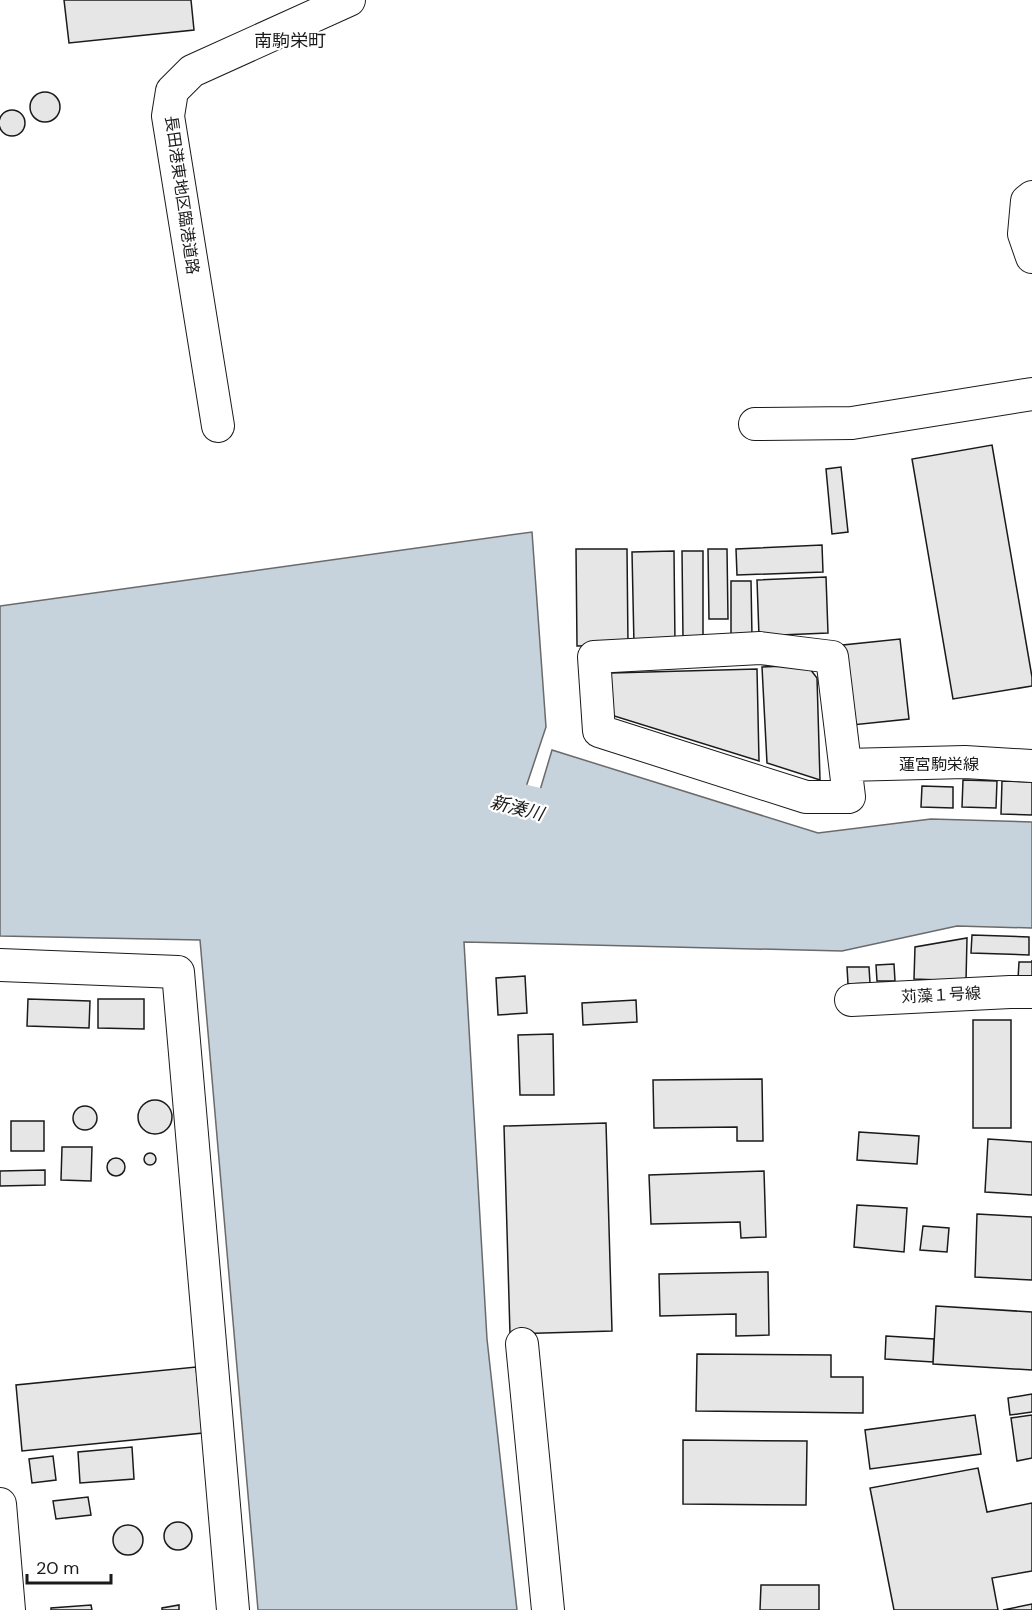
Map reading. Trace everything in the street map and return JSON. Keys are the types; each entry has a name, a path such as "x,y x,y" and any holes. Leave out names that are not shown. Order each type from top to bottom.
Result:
{"street":[{"name":"長田港東地区臨港道路","path":"218,426 168,116 172,91 192,71 349,0"},
{"path":"1032,197 1027,201 1024,234 1032,257"},
{"path":"755,424 852,423 1032,394"},
{"path":"760,648 832,657 846,765 849,797 806,797 599,731 594,657 760,648"},
{"name":"蓮宮駒栄線","path":"846,765 965,762 1032,766"},
{"path":"0,965 178,972 233,1610"},
{"name":"苅藻１号線","path":"851,1000 1032,992"},
{"path":"522,1344 549,1610"},
{"path":"0,1504 9,1610"}],"water":[{"path":"532,532 546,727 514,823 529,827 552,750 818,833 931,819 1032,822 1032,928 957,926 842,951 464,942 487,1339 517,1610 258,1610 200,940 0,936 0,606"}],"building":[{"path":"64,0 191,0 194,30 69,43"},
{"path":"45,92 51,93 59,101 59,113 51,121 45,122 39,121 31,113 30,107 31,101 39,93"},
{"path":"12,110 21,114 25,123 21,132 12,136 3,132 -1,123 3,114"},
{"path":"992,445 1032,686 953,699 912,459"},
{"path":"841,467 848,532 832,534 826,469"},
{"path":"822,545 823,572 737,575 736,549"},
{"path":"576,549 627,549 628,645 577,646"},
{"path":"708,549 727,549 728,619 709,619"},
{"path":"674,551 675,644 634,645 632,552"},
{"path":"682,551 703,551 703,639 683,639"},
{"path":"826,577 828,633 759,636 757,580"},
{"path":"731,581 751,581 752,637 731,638"},
{"path":"900,639 909,719 852,725 843,645"},
{"path":"807,665 817,678 820,780 767,763 762,667"},
{"path":"757,669 759,761 611,715 611,673"},
{"path":"963,780 997,781 996,808 962,807"},
{"path":"1002,781 1032,782 1032,815 1001,814"},
{"path":"922,786 953,787 953,808 921,807"},
{"path":"972,935 1029,937 1029,955 971,953"},
{"path":"967,938 966,981 914,979 915,947"},
{"path":"1019,962 1032,962 1032,980 1018,979"},
{"path":"894,964 895,981 877,981 876,965"},
{"path":"847,967 869,967 870,983 848,984"},
{"path":"525,976 527,1013 498,1015 496,978"},
{"path":"28,999 90,1001 89,1028 27,1026"},
{"path":"98,999 144,999 144,1029 98,1028"},
{"path":"636,1000 637,1022 583,1025 582,1003"},
{"path":"973,1020 1011,1020 1011,1128 973,1128"},
{"path":"553,1034 554,1095 520,1095 518,1035"},
{"path":"762,1079 763,1141 737,1141 737,1127 654,1128 653,1080"},
{"path":"155,1100 167,1105 172,1117 167,1129 155,1134 143,1129 138,1117 143,1105"},
{"path":"85,1106 90,1107 96,1113 96,1123 90,1129 85,1130 80,1129 74,1123 73,1118 74,1113 80,1107"},
{"path":"11,1121 44,1121 44,1151 11,1151"},
{"path":"606,1123 612,1331 510,1334 504,1126"},
{"path":"859,1132 919,1136 917,1164 857,1160"},
{"path":"988,1139 1032,1142 1032,1195 985,1192"},
{"path":"62,1147 92,1147 91,1181 61,1180"},
{"path":"152,1153 156,1159 152,1165 148,1165 144,1157"},
{"path":"116,1158 122,1161 125,1167 122,1173 116,1176 110,1173 107,1167 110,1161"},
{"path":"45,1170 45,1185 0,1186 0,1171"},
{"path":"764,1171 766,1237 741,1238 740,1222 651,1224 649,1175"},
{"path":"857,1205 907,1208 904,1252 854,1247"},
{"path":"977,1214 1032,1217 1032,1280 975,1277"},
{"path":"923,1226 949,1228 947,1252 920,1250"},
{"path":"768,1272 769,1335 736,1336 736,1314 660,1316 659,1274"},
{"path":"936,1306 1032,1312 1032,1370 933,1364"},
{"path":"886,1336 934,1339 933,1362 885,1359"},
{"path":"697,1354 831,1355 831,1377 863,1377 863,1413 696,1411"},
{"path":"196,1367 203,1433 22,1451 16,1385"},
{"path":"1032,1394 1032,1412 1010,1415 1008,1398"},
{"path":"975,1415 981,1454 870,1469 865,1430"},
{"path":"1032,1415 1032,1458 1017,1461 1011,1418"},
{"path":"683,1440 807,1441 806,1505 683,1504"},
{"path":"132,1447 134,1479 80,1483 78,1452"},
{"path":"53,1456 56,1480 32,1483 29,1459"},
{"path":"978,1468 987,1512 1032,1503 1032,1571 992,1578 998,1610 894,1610 870,1488"},
{"path":"88,1497 91,1515 56,1519 53,1501"},
{"path":"178,1522 188,1526 192,1536 188,1546 178,1550 168,1546 164,1536 168,1526"},
{"path":"128,1525 134,1526 142,1534 142,1546 134,1554 128,1555 122,1554 114,1546 113,1540 114,1534 122,1526"},
{"path":"761,1585 819,1585 819,1610 760,1610"},
{"path":"1032,1604 1032,1610 1003,1610"},
{"path":"91,1605 92,1610 51,1610 51,1608"},
{"path":"179,1605 179,1610 162,1610 162,1608"}],"waterway":[{"name":"新湊川","path":"454,793 600,828"}],"district":[{"name":"南駒栄町","path":"290,41"}]}
